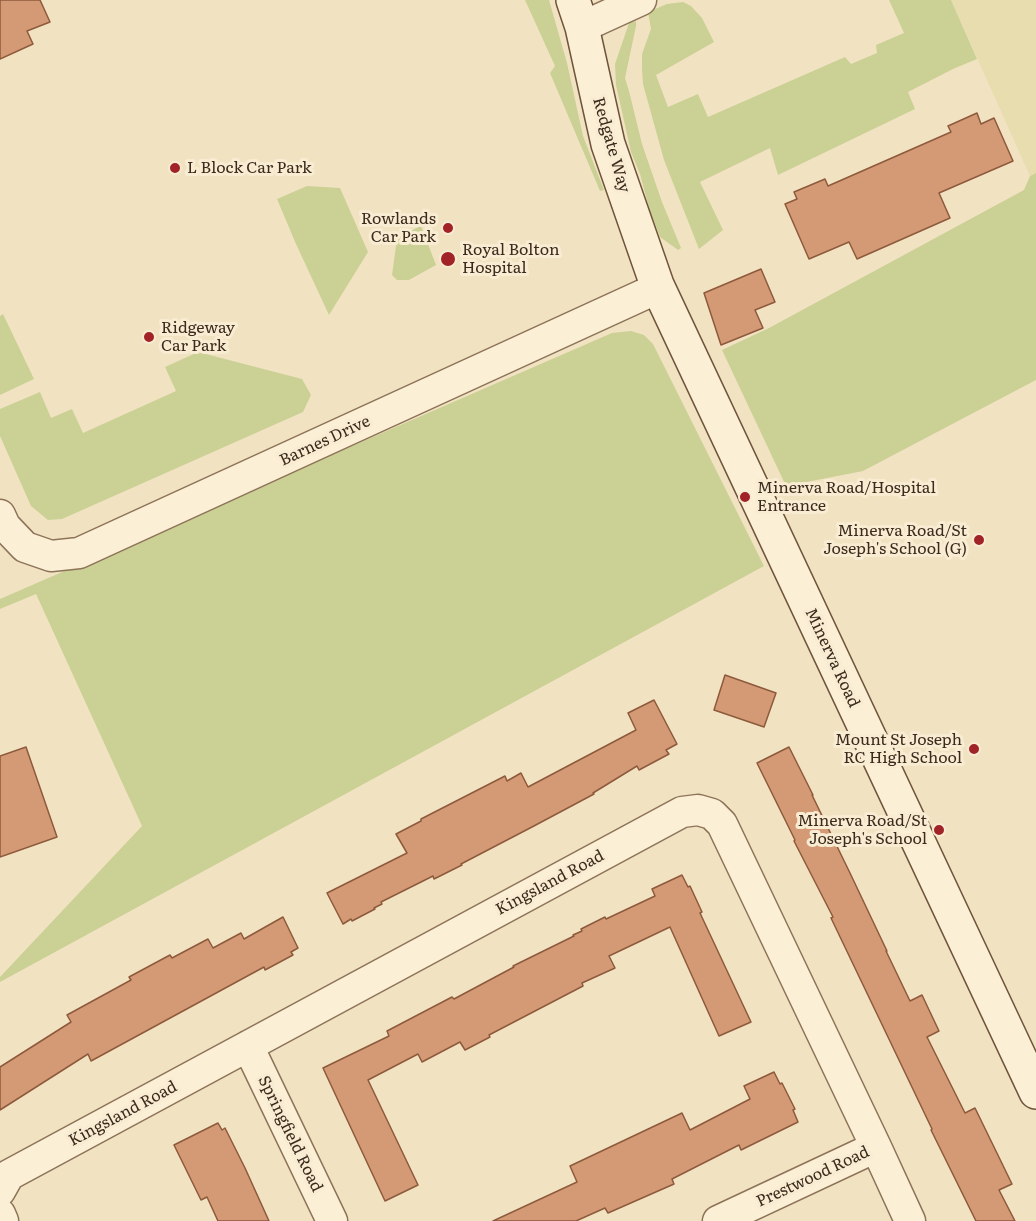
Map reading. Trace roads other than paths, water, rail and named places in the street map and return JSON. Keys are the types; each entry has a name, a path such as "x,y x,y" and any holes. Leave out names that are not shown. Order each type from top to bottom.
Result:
{"street":[{"path":"577,13 641,0"},
{"name":"Redgate Way","path":"577,13 608,144 658,288"},
{"name":"Barnes Drive","path":"0,515 4,526 26,547 51,556 79,554 658,288"},
{"name":"Minerva Road","path":"658,288 1036,1092"},
{"name":"Kingsland Road","path":"0,1191 9,1175 682,812 698,810 712,814 722,824 910,1221"},
{"name":"Springfield Road","path":"248,1046 332,1221"},
{"name":"Prestwood Road","path":"718,1221 876,1148"},
{"path":"0,1214 3,1221"}],"place":[{"name":"L Block Car Park","path":"175,168"},
{"name":"Rowlands Car Park","path":"448,228"},
{"name":"Royal Bolton Hospital","path":"448,259"},
{"name":"Ridgeway Car Park","path":"149,337"},
{"name":"Minerva Road/Hospital Entrance","path":"745,497"},
{"name":"Minerva Road/St Joseph's School (G)","path":"979,540"},
{"name":"Mount St Joseph RC High School","path":"974,749"},
{"name":"Minerva Road/St Joseph's School","path":"939,830"}]}
